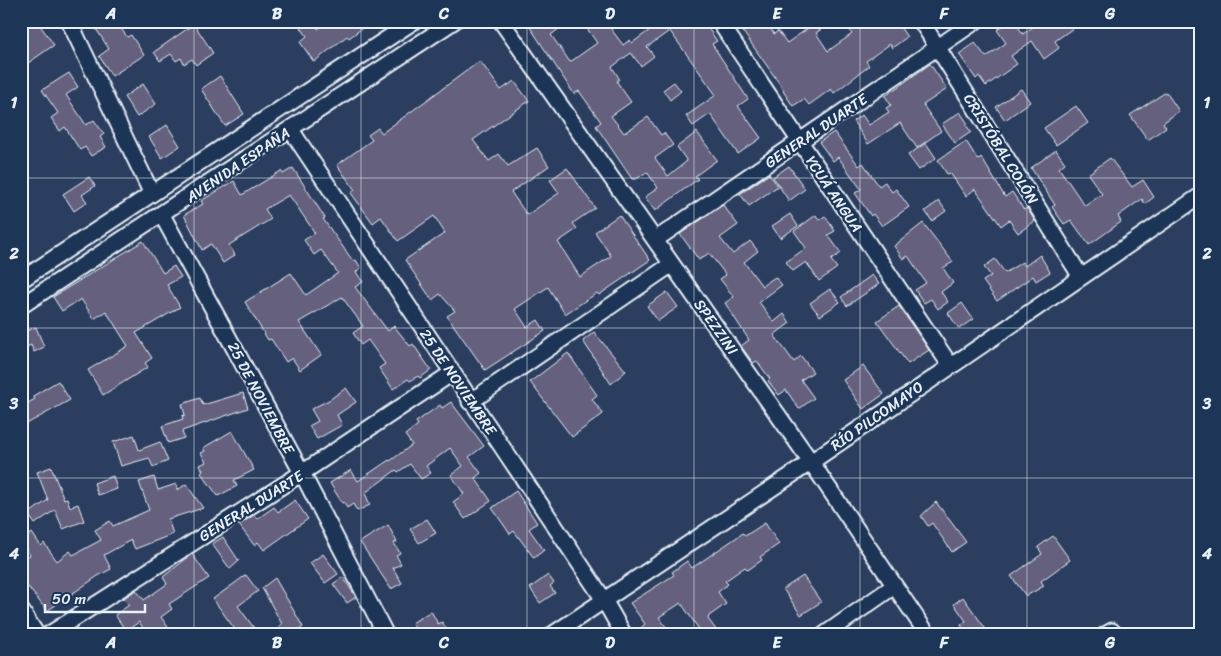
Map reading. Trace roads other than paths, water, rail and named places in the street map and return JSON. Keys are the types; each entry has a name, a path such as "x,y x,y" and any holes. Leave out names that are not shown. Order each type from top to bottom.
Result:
{"street":[{"path":"69,21 152,194"},
{"name":"AVENIDA ESPAÑA","path":"21,280 414,21"},
{"name":"AVENIDA ESPAÑA","path":"21,306 162,215 454,21"},
{"name":"SPEZZINI","path":"501,21 811,462 928,635"},
{"name":"YCUÁ ANGUA","path":"719,21 950,365"},
{"name":"CRISTÓBAL COLÓN","path":"922,21 1081,277"},
{"name":"GENERAL DUARTE","path":"655,240 976,21"},
{"name":"25 DE NOVIEMBRE","path":"291,130 470,402 604,600 624,635"},
{"name":"RÍO PILCOMAYO","path":"552,635 811,462 950,365 1200,196"},
{"name":"25 DE NOVIEMBRE","path":"162,215 302,473 386,635"},
{"path":"470,402 672,264"},
{"name":"GENERAL DUARTE","path":"48,635 302,473 452,373"},
{"path":"824,635 894,586"},
{"path":"21,610 37,635"}]}
